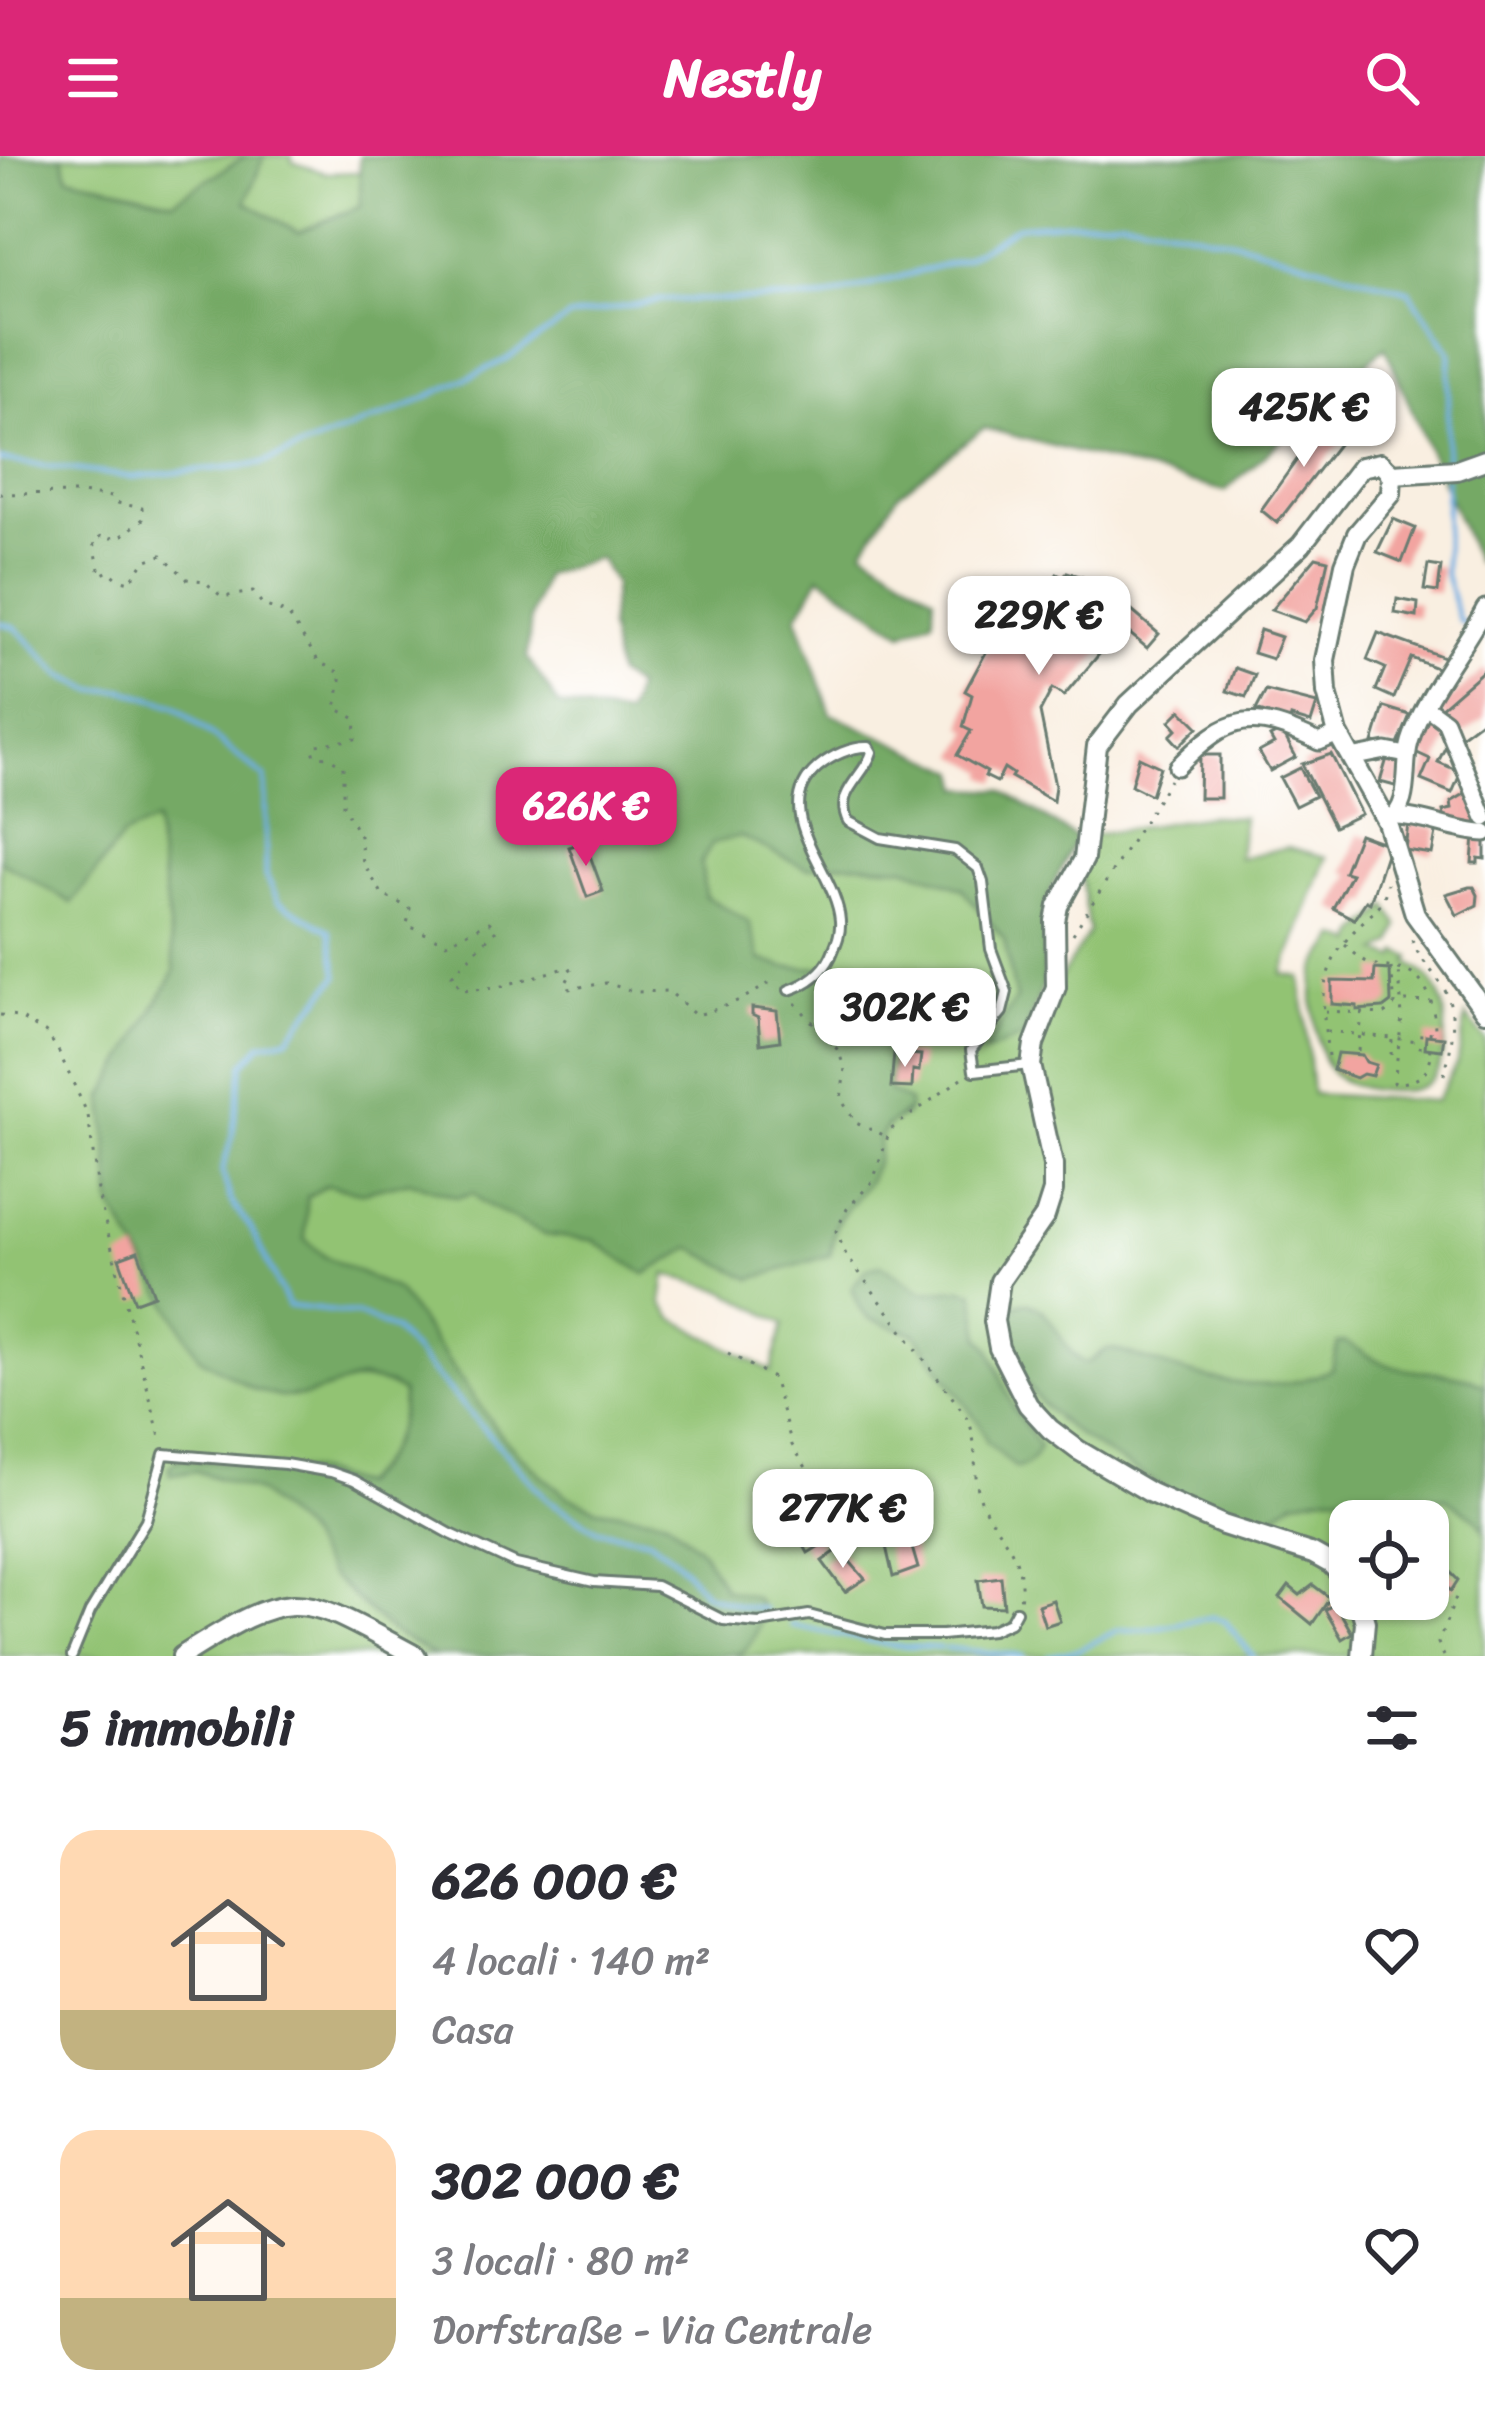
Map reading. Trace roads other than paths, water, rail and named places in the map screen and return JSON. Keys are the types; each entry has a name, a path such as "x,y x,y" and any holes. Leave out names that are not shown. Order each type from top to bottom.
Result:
{"street":[{"path":"1329,1563 1151,1493 1050,1429 1012,1380 997,1335 996,1298 1010,1263 1045,1216 1053,1191 1053,1165 1031,1065 1056,987 1054,922 1084,859 1091,774 1107,728 1301,545 1360,467 1380,463 1396,474 1457,470 1484,461"},
{"path":"1396,474 1390,494 1350,548 1325,660 1327,693 1338,734 1391,819 1422,926 1485,1011"},
{"path":"1391,819 1403,800 1408,755 1426,706 1484,610"},
{"path":"1426,706 1444,721 1485,818"},
{"path":"1177,766 1205,738 1237,723 1264,719 1319,742 1338,734"},
{"path":"1351,758 1386,751 1408,755"},
{"path":"1391,819 1485,833"},
{"path":"182,1656 248,1615 268,1606 296,1604 330,1610 416,1656"},
{"path":"1362,1656 1364,1620"}],"lane":[{"path":"789,990 804,985 826,966 841,923 835,898 804,831 799,798 803,785 824,763 869,747 868,764 843,801 848,821 880,838 955,850 978,868 983,882 991,949 1006,992 1002,1012 971,1051 974,1071 1031,1065"},
{"path":"72,1656 90,1612 146,1520 164,1454 331,1472 516,1564 594,1582 646,1583 723,1620 759,1623 809,1615 885,1635 942,1635 992,1630 1010,1622 1016,1611"}],"waterway":[{"path":"0,460 132,477 261,464 406,407 505,360 569,317 661,300 820,299 964,259 1017,226 1122,218 1235,241 1409,291 1450,352 1446,468"},
{"path":"1446,479 1445,573 1459,620 1485,637"},
{"path":"0,623 15,627 61,675 93,690 124,690 175,706 265,778 266,875 278,901 330,931 338,976 288,1038 261,1044 243,1064 222,1171 231,1201 250,1227 288,1306 357,1314 394,1330 548,1500 598,1530 648,1539 675,1559 706,1594 764,1609"},
{"path":"1049,1656 1078,1650 1118,1630 1213,1617 1225,1621 1253,1656"},
{"path":"791,1625 892,1646 940,1648"},
{"path":"946,1648 1023,1656"}]}
